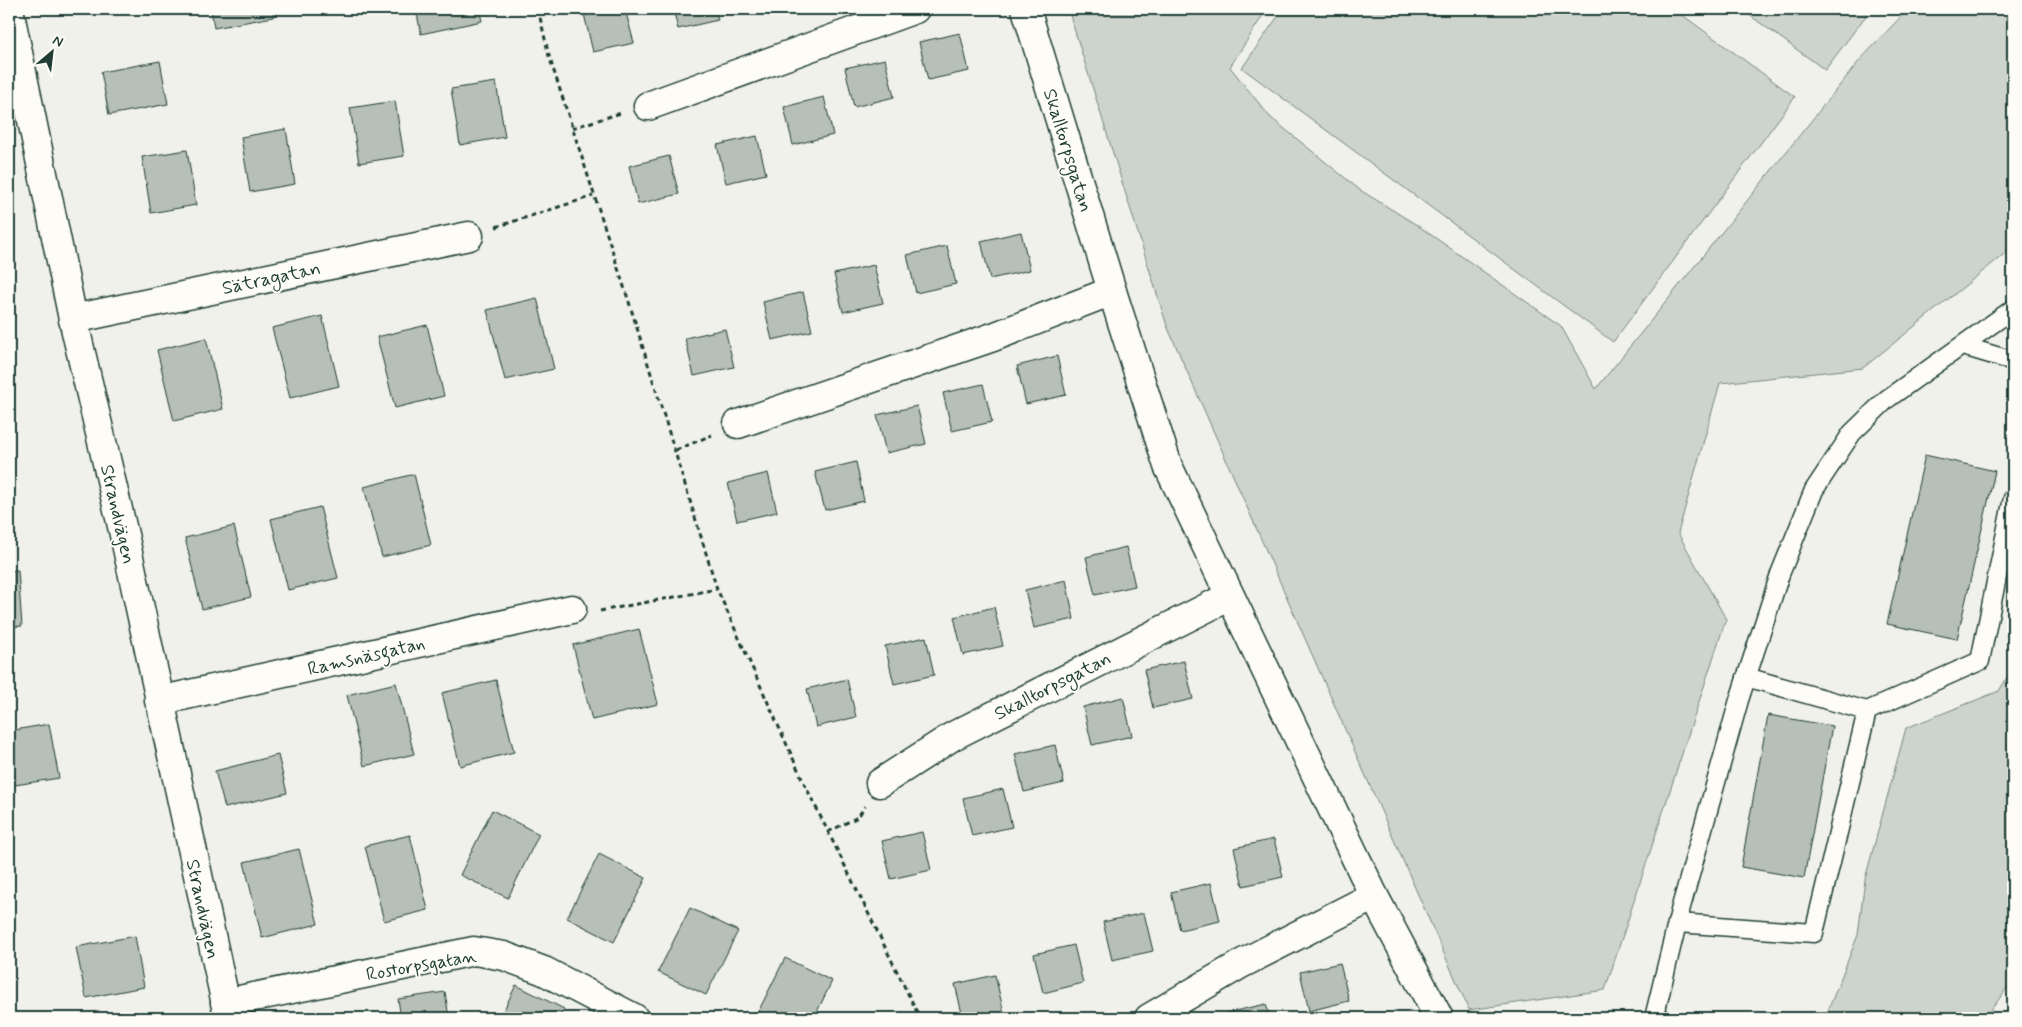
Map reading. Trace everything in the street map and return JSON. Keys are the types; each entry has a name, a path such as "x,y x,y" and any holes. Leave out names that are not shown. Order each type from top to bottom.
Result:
{"street":[{"name":"Strandvägen","path":"9,9 73,319 125,539 227,1011"},
{"path":"648,106 915,9"},
{"name":"Skalltorpsgatan","path":"1026,9 1112,291 1168,466 1374,896 1439,1018"},
{"name":"Sätragatan","path":"73,319 469,236"},
{"path":"738,424 994,337 1112,291"},
{"name":"Skalltorpsgatan","path":"880,783 953,736 1230,596"},
{"name":"Ramsnäsgatan","path":"159,701 572,609"},
{"path":"1149,1018 1241,964 1374,896"},
{"name":"Rostorpsgatan","path":"227,1011 474,951 504,956 544,971 634,1018"}],"lane":[{"path":"1654,1018 1720,764 1746,677 1780,574 1814,490 1852,433 1880,406 2013,309"},
{"path":"1963,346 2013,361"},
{"path":"1746,677 1867,711 1980,661 2013,498"},
{"path":"1678,923 1814,933 1867,711"}],"path":[{"path":"538,9 549,56 593,196 630,302 717,588 767,704 920,1018"},
{"path":"572,128 648,106"},
{"path":"469,236 593,196"},
{"path":"676,450 738,424"},
{"path":"572,609 599,611 717,588"},
{"path":"828,832 858,817 880,783"}],"shaded area":[{"path":"1068,9 1267,9 1230,67 1270,117 1360,190 1417,225 1561,326 1596,389 1860,60 1908,9 2013,9 2013,247 1863,368 1720,383 1678,533 1726,619 1605,990 1469,1010 1167,326"},
{"path":"1283,9 1674,9 1795,97 1613,342 1242,68"},
{"path":"1741,9 1871,9 1825,70"},
{"path":"2013,667 2013,980 1985,1018 1825,1018 1858,935 1865,879 1906,728 1999,691"}],"building":[{"path":"211,9 272,9 273,17 214,28"},
{"path":"416,9 479,9 482,21 421,34"},
{"path":"608,9 625,9 634,43 593,52 584,14"},
{"path":"673,9 715,9 718,20 678,29"},
{"path":"960,33 969,71 928,80 919,42"},
{"path":"885,59 894,97 854,107 845,68"},
{"path":"160,61 168,104 109,115 101,72"},
{"path":"496,82 505,137 460,145 451,89"},
{"path":"824,97 833,135 793,145 784,107"},
{"path":"395,101 404,156 359,163 350,108"},
{"path":"286,129 295,184 250,192 241,137"},
{"path":"757,136 766,174 726,183 717,145"},
{"path":"187,150 196,205 151,213 142,157"},
{"path":"669,156 679,194 638,204 629,166"},
{"path":"1021,232 1030,270 990,279 981,241"},
{"path":"947,246 956,284 916,293 907,255"},
{"path":"874,265 883,303 843,312 834,274"},
{"path":"803,292 812,331 772,340 763,302"},
{"path":"537,298 554,369 505,380 487,310"},
{"path":"322,316 339,386 290,398 272,328"},
{"path":"427,325 444,396 395,408 377,337"},
{"path":"725,329 734,367 694,376 685,338"},
{"path":"206,338 223,409 174,421 157,350"},
{"path":"1057,356 1066,395 1026,404 1017,366"},
{"path":"983,384 992,422 952,431 943,393"},
{"path":"917,406 926,444 886,453 877,415"},
{"path":"1925,455 1995,471 1957,639 1887,624"},
{"path":"856,462 864,501 825,510 815,472"},
{"path":"768,473 777,512 737,521 728,483"},
{"path":"414,474 431,545 382,557 364,487"},
{"path":"320,507 338,578 288,590 271,519"},
{"path":"234,526 251,597 202,609 185,538"},
{"path":"1126,547 1135,586 1095,595 1086,557"},
{"path":"18,570 22,626 9,627 9,571"},
{"path":"1066,580 1074,619 1034,628 1025,590"},
{"path":"994,607 1003,646 963,655 954,617"},
{"path":"639,629 658,704 592,720 573,645"},
{"path":"926,637 934,675 894,684 885,646"},
{"path":"1184,661 1193,699 1153,708 1144,670"},
{"path":"847,679 856,717 816,727 807,689"},
{"path":"496,680 514,752 460,766 442,693"},
{"path":"396,683 414,754 364,766 347,695"},
{"path":"1123,697 1132,736 1092,745 1083,707"},
{"path":"1768,715 1832,726 1804,878 1741,867"},
{"path":"49,724 59,778 9,786 9,731"},
{"path":"1055,745 1064,783 1024,792 1015,754"},
{"path":"278,755 287,793 225,808 215,771"},
{"path":"1003,789 1012,827 972,836 963,798"},
{"path":"492,810 539,834 508,898 460,875"},
{"path":"922,832 931,870 891,879 882,841"},
{"path":"410,835 428,910 384,921 365,846"},
{"path":"1274,839 1283,877 1243,886 1234,848"},
{"path":"299,849 318,924 262,938 244,862"},
{"path":"599,854 646,878 614,942 567,918"},
{"path":"1211,883 1220,921 1180,930 1171,892"},
{"path":"690,908 738,931 706,995 658,972"},
{"path":"1144,913 1153,951 1112,960 1103,922"},
{"path":"135,936 144,987 86,998 76,947"},
{"path":"1074,945 1083,983 1043,993 1034,954"},
{"path":"785,958 832,981 814,1018 755,1018"},
{"path":"1340,963 1349,1001 1309,1011 1300,972"},
{"path":"995,975 1004,1013 982,1018 963,1018 955,984"},
{"path":"516,985 564,1009 559,1018 500,1018"},
{"path":"445,992 449,1018 401,1018 398,999"},
{"path":"1266,1004 1270,1018 1227,1018 1226,1013"}]}
